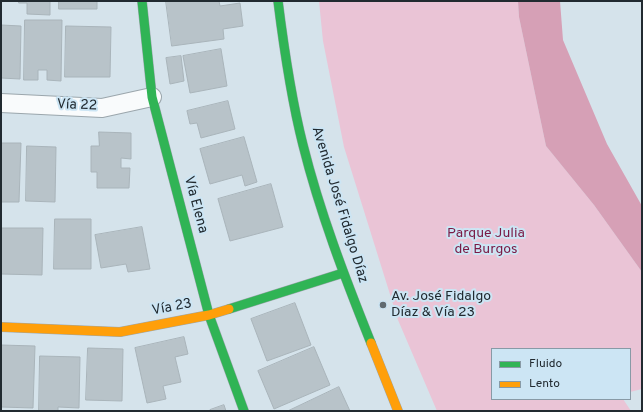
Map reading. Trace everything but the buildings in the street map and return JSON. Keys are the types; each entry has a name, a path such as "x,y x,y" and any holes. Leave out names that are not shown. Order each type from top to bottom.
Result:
{"street":[{"name":"Vía Elena","path":"142,1 152,97 209,315 244,411"},
{"name":"Avenida José Fidalgo Díaz","path":"278,1 294,104 308,163 343,273 398,411"},
{"name":"Vía 22","path":"1,103 102,108 152,97"},
{"name":"Vía 23","path":"1,327 120,332 209,315 343,273"}],"green space":[{"name":"Parque Julia de Burgos","path":"319,1 518,1 519,17 546,146 594,205 642,272 642,389 631,392 631,348 491,348 491,400 624,400 631,411 437,411 398,320 344,147 323,41"}],"shaded area":[{"path":"518,1 560,1 563,40 607,144 642,206 642,272 594,205 546,146 519,17"}],"traffic: fast":[{"path":"142,1 152,97 209,315 244,411"},
{"path":"278,1 291,91 310,170 334,245 371,343"},
{"path":"229,309 343,273"}],"traffic: slow":[{"path":"1,327 120,332 209,315 229,309"},
{"path":"371,343 398,411"}],"place":[{"name":"Av. José Fidalgo Díaz & Vía 23","path":"383,305"}]}
